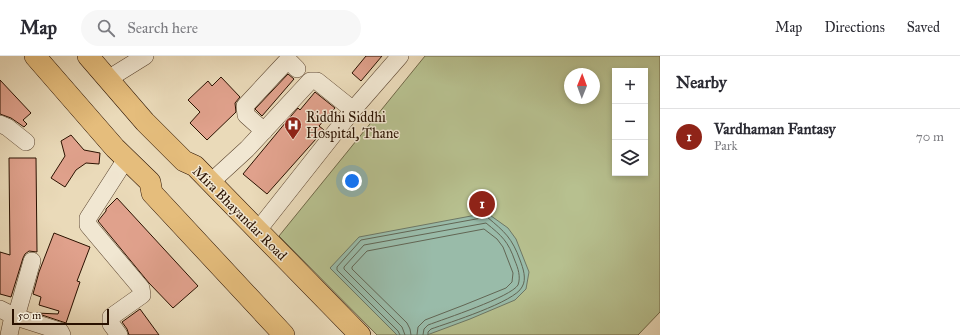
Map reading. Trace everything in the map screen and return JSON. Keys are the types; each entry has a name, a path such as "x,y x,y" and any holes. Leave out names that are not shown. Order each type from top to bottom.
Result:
{"main road":[{"path":"36,56 126,160 150,182 152,194 286,335"},
{"name":"Mira Bhayandar Road","path":"88,56 145,122 184,161 195,166 360,335"},
{"path":"184,161 346,335"}],"street":[{"path":"108,79 145,56"},
{"path":"258,230 352,111 400,56"},
{"path":"264,130 246,114 245,106 285,63 290,62 297,69"},
{"path":"211,182 264,130 310,81 317,81 352,111"},
{"path":"0,124 7,127 26,142"},
{"path":"119,335 111,324 111,317 142,295 141,288 88,225 88,218 126,160"},
{"path":"9,335 12,321 16,317 32,261"},
{"path":"0,309 16,317 60,331 62,335"}],"shaded area":[{"path":"425,56 660,56 660,312 638,335 377,335 279,236"}],"water":[{"path":"487,213 508,228 516,239 529,272 526,289 515,300 427,335 397,335 330,268 359,237"}],"building":[{"path":"366,56 382,56 361,81 352,73"},
{"path":"288,74 294,79 262,116 255,109"},
{"path":"221,77 240,97 235,103 236,112 207,140 190,123 200,112 188,100 208,81 212,86"},
{"path":"0,80 31,113 23,120 27,124 24,127 11,118 0,114"},
{"name":"Riddhi Siddhi Hospital, Thane","path":"315,92 335,108 319,126 324,130 267,194 243,174 298,108 300,110"},
{"path":"71,135 84,150 100,153 99,164 86,163 76,170 65,187 51,178 65,156 61,141"},
{"path":"9,158 36,158 37,252 29,251 25,254 11,297 0,294 0,252 10,255"},
{"path":"117,198 198,286 173,308 149,283 98,221 106,209"},
{"path":"54,233 90,247 77,281 80,282 66,323 36,313 58,314 59,311 39,305 41,297 33,294 39,272"},
{"path":"140,309 159,335 129,335 122,322"}],"place":[{"name":"Riddhi Siddhi Hospital, Thane","path":"293,140"},
{"name":"Vardhaman Fantasy","path":"482,204"}]}
